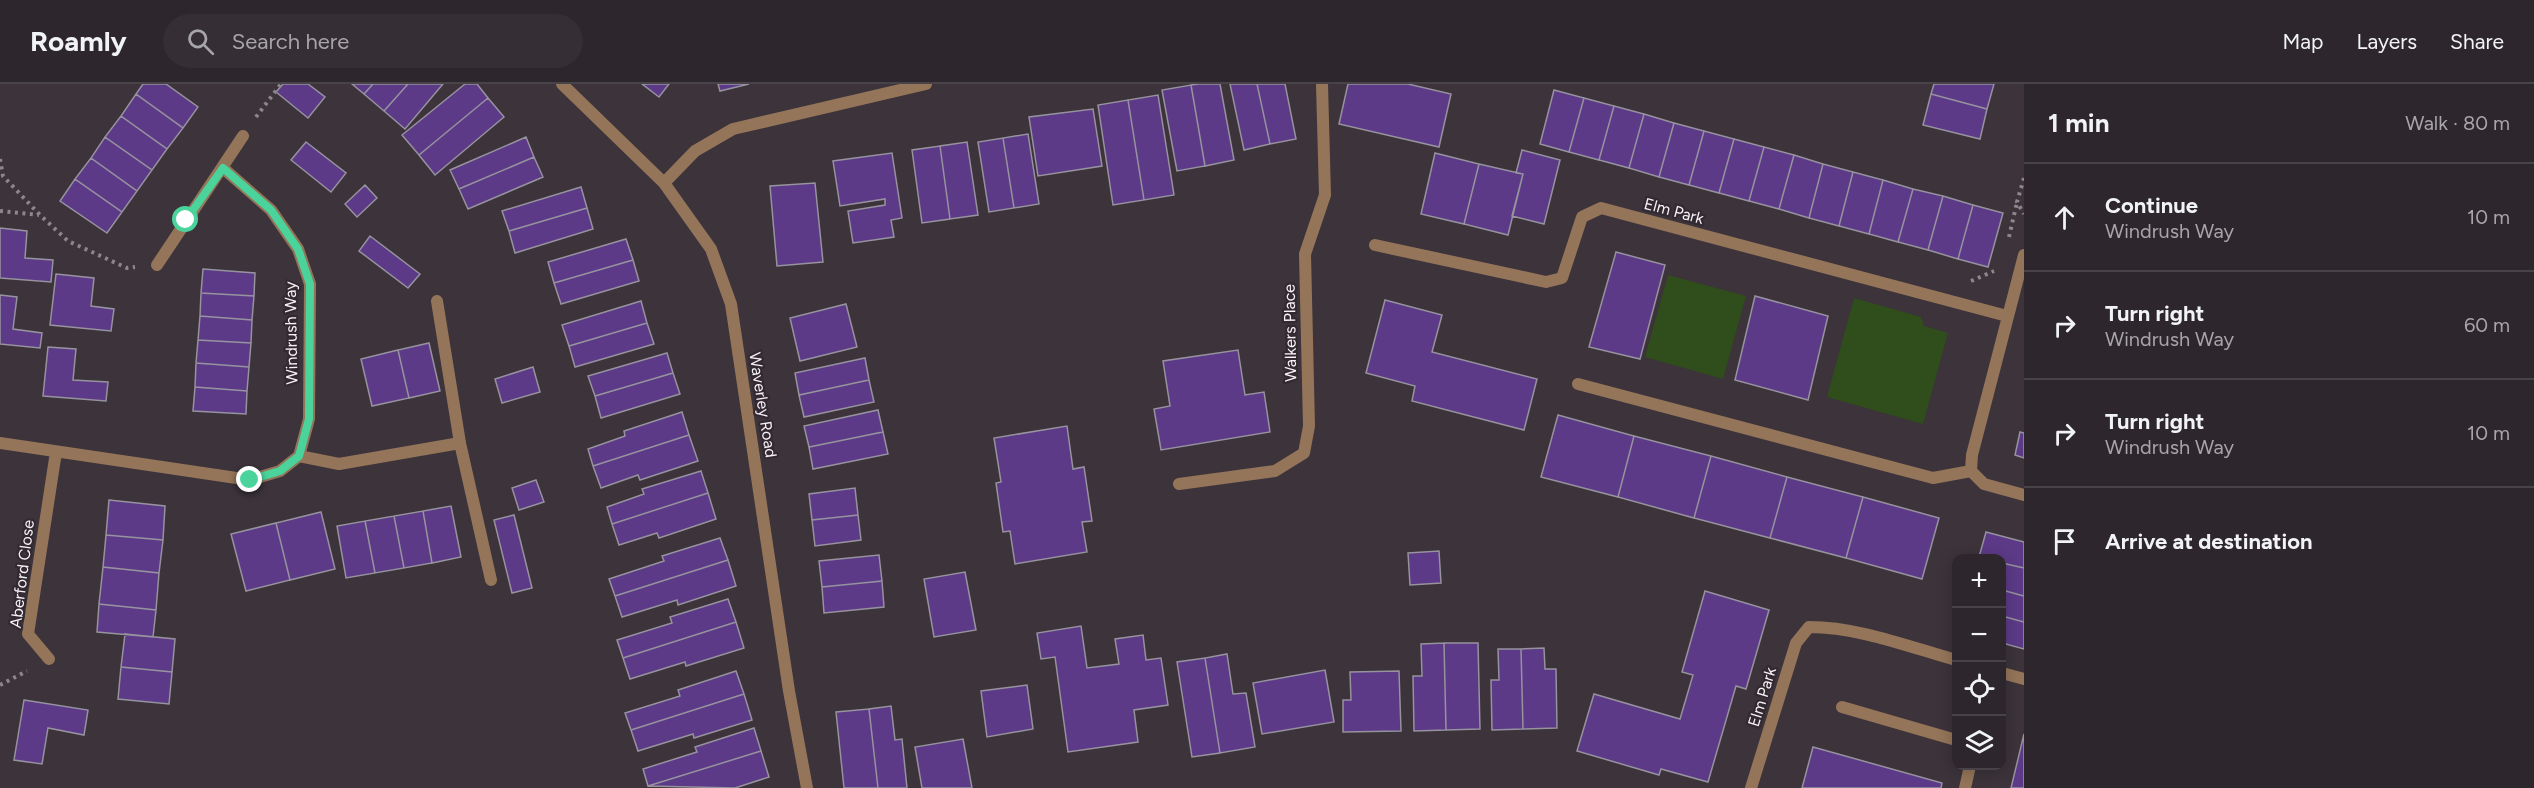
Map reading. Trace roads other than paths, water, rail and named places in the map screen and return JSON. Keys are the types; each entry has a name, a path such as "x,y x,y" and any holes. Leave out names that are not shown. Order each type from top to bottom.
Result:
{"street":[{"name":"Waverley Road","path":"562,84 664,183 711,249 731,304 789,691 807,788"},
{"path":"664,183 695,151 733,129 926,84"},
{"name":"Walkers Place","path":"1179,484 1275,471 1305,453 1309,426 1305,254 1325,195 1322,84"},
{"path":"157,265 243,136"},
{"name":"Windrush Way","path":"223,168 271,210 298,249 310,284 309,419 299,456"},
{"name":"Elm Park","path":"1375,245 1546,282 1562,278 1582,217 1601,208 2007,316"},
{"path":"2024,255 1972,455 1971,471 1984,484 2024,495"},
{"path":"437,302 460,443 491,580"},
{"path":"1578,384 1933,478 1971,471"},
{"path":"0,443 250,480 280,471 299,456 339,464 460,443"},
{"name":"Aberford Close","path":"49,659 28,634 56,452"},
{"name":"Elm Park","path":"1751,788 1796,643 1809,627 1828,627 1855,632 1952,659"},
{"path":"2006,674 2024,678"},
{"path":"1842,707 1952,739"},
{"path":"1965,788 1969,770"}]}
